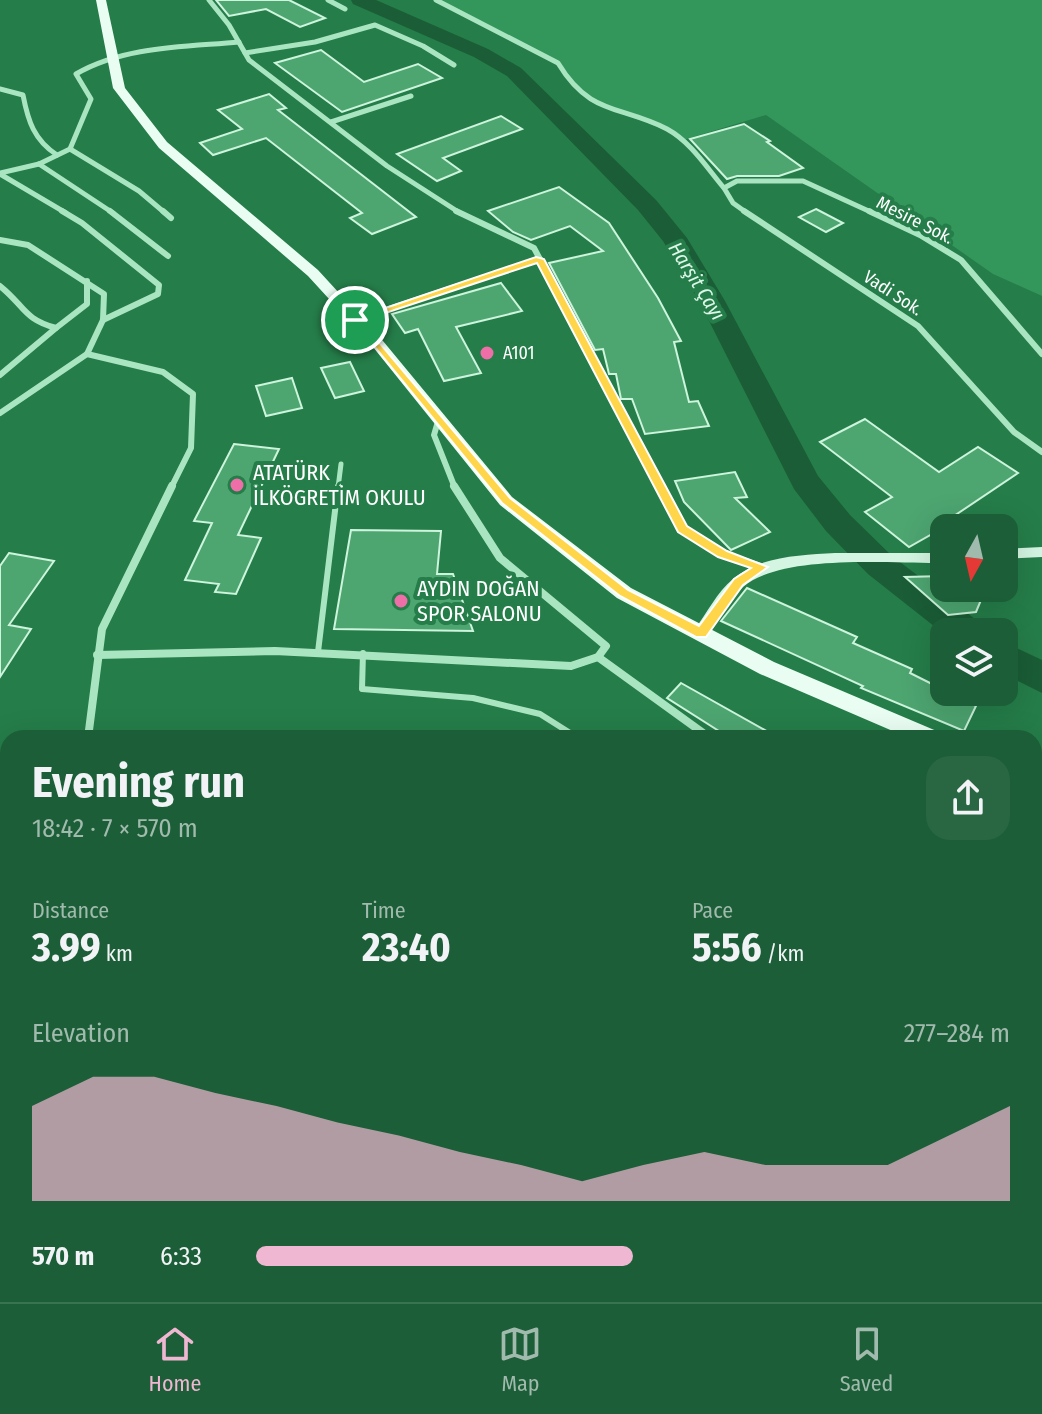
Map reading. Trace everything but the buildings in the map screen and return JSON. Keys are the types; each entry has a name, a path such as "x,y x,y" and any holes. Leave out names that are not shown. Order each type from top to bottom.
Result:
{"main road":[{"path":"101,0 119,88 163,145 313,273 439,417 506,501 624,593 767,668 912,730"}],"street":[{"path":"209,0 249,60 387,166 459,213 534,248 683,529 722,554 761,567"},
{"path":"328,0 345,9"},
{"name":"Vadi Sok.","path":"436,0 558,63 567,82 610,112 666,129 683,140 733,203 918,326 1014,432 1042,452"},
{"path":"245,53 315,42 375,25 431,50 454,65"},
{"path":"70,149 72,134 88,113 91,99 76,74 85,67 172,48 239,42"},
{"path":"0,89 23,95 28,119 40,145 57,155"},
{"path":"331,122 411,96"},
{"path":"0,173 39,164 70,149"},
{"path":"70,149 139,191 171,218"},
{"path":"39,164 89,195 168,256"},
{"path":"0,173 82,223 159,285 158,294 103,320"},
{"name":"Mesire Sok.","path":"724,188 737,181 803,181 920,235 961,260 1042,354"},
{"path":"0,240 28,245 104,294 103,320 87,354 0,413"},
{"path":"355,320 540,259"},
{"path":"0,375 87,304 87,281"},
{"path":"0,286 15,298 33,322 56,328"},
{"path":"87,354 163,372 193,394 191,448 102,629 89,730"},
{"path":"97,655 158,651 363,653 571,666 598,657 606,646 500,558 486,542 451,478 434,437 433,429 439,417"},
{"path":"1018,553 1042,552"},
{"path":"701,633 738,582 761,567 813,560 930,559"},
{"path":"598,657 699,730"}],"lane":[{"path":"318,652 341,464"},
{"path":"363,653 362,689 473,698 540,714 565,730"}],"green space":[{"path":"436,0 1042,0 1042,296 993,274 766,115 683,140 597,103 569,81 558,63"}],"waterway":[{"name":"Harşit Çayı","path":"360,0 481,53 514,72 647,205 674,238 712,301 805,481 838,523 880,565 948,618"},
{"name":"Harşit Çayı","path":"1018,664 1042,678"}],"place":[{"name":"A101","path":"487,353"},
{"name":"ATATÜRK İLKÖGRETİM OKULU","path":"237,485"},
{"name":"AYDIN DOĞAN SPOR SALONU","path":"401,601"}],"route":[{"path":"540,259 683,529 722,554 761,567 738,582 701,633 624,593 506,501 355,320 540,259"}]}
